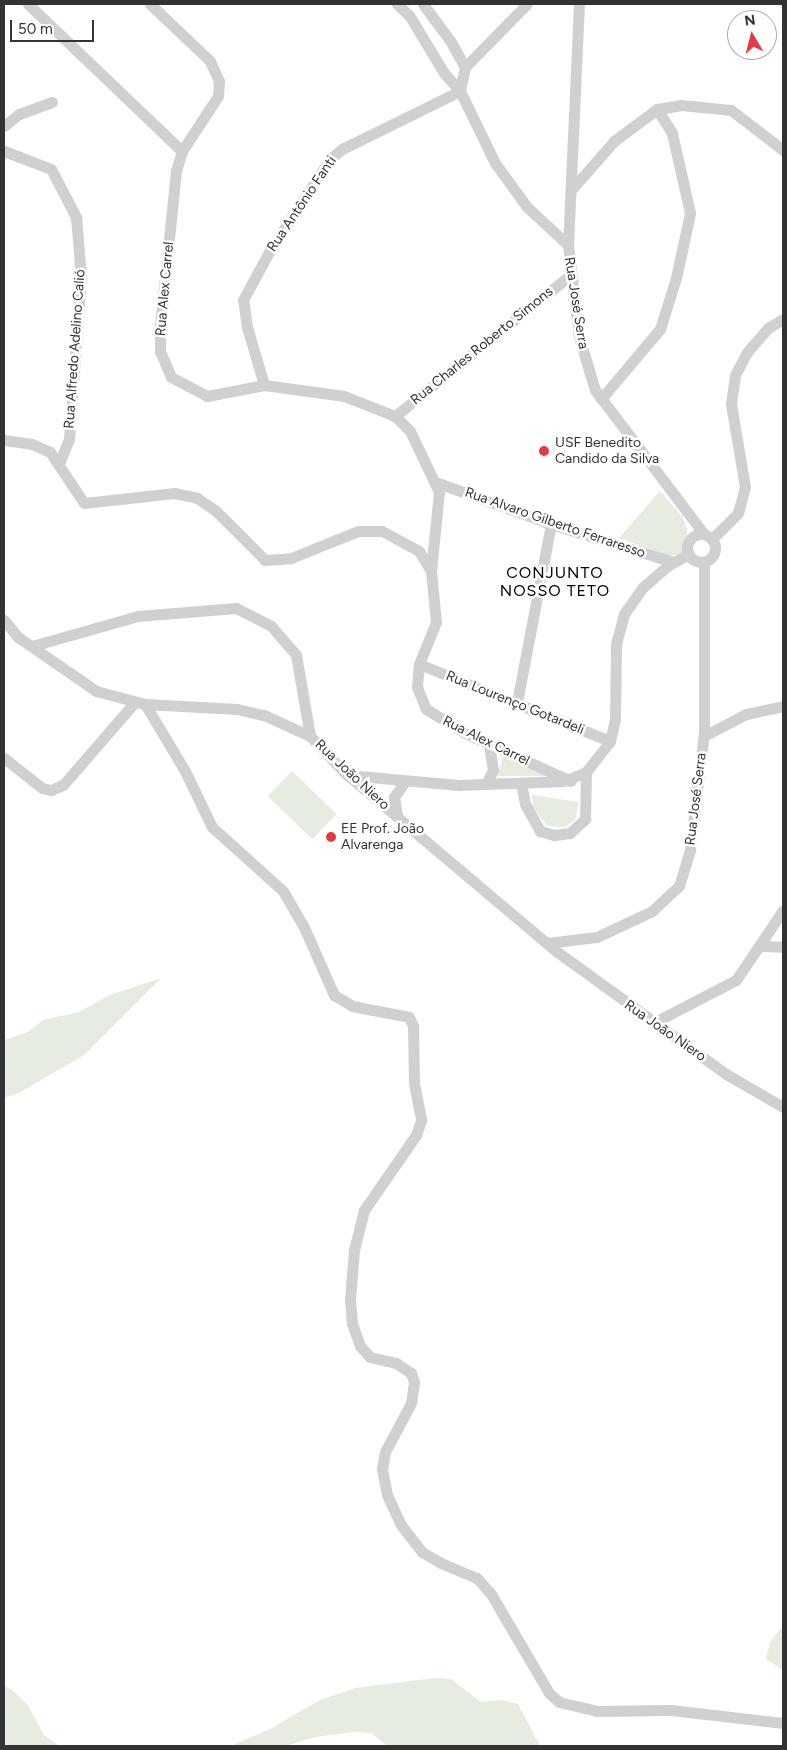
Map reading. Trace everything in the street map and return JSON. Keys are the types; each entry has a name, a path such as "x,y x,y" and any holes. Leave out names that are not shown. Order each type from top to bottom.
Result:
{"street":[{"path":"28,4 182,151"},
{"name":"Rua Alex Carrel","path":"150,4 210,61 219,81 218,96 182,151 176,171 160,327 160,351 171,377 207,396 264,385 344,396 395,416 410,431 438,483 437,539 431,571 436,622 419,664 417,687 426,710 489,745 571,780"},
{"path":"397,4 409,15 444,73 460,91 495,162 527,207 568,245"},
{"path":"423,4 452,42 465,67"},
{"path":"460,91 465,67 527,4"},
{"name":"Rua José Serra","path":"579,4 568,245 569,276 579,336 595,390 708,537"},
{"name":"Rua Antônio Fanti","path":"264,385 245,320 243,300 270,250 330,158 342,149 460,91"},
{"path":"4,126 19,114 52,102"},
{"path":"572,189 614,141 657,109 682,105 731,110 783,149"},
{"path":"601,398 660,329 676,278 690,213 672,133 657,109"},
{"name":"Rua Alfredo Adelino Calió","path":"4,151 51,169 76,217 82,276 68,439 59,464"},
{"name":"Rua Charles Roberto Simons","path":"395,416 569,276"},
{"path":"708,537 714,553 704,562 695,560 689,554 688,546 692,538 708,537 738,513 745,487 731,404 735,375 748,351 768,328 783,319"},
{"path":"4,440 32,444 50,452 59,464 76,496 84,503 174,493 197,498 216,511 264,560 291,558 358,531 382,531 419,551 431,571"},
{"name":"Rua Alvaro Gilberto Ferraresso","path":"438,483 552,524 673,562"},
{"path":"517,702 552,524"},
{"path":"348,775 405,781 486,784 571,780 586,772 610,742 615,719 616,644 624,614 642,588 673,562 689,554"},
{"name":"Rua José Serra","path":"547,944 572,942 598,936 652,911 679,886 690,850 704,736 704,562"},
{"path":"32,646 138,616 236,608 271,626 296,655 306,701 310,736"},
{"name":"Rua João Niero","path":"4,622 32,646 96,691 140,703 237,709 264,715 310,736 348,775 547,944 653,1023 726,1074 783,1107"},
{"name":"Rua Lourenço Gotardeli","path":"419,664 517,702 610,742"},
{"path":"4,758 42,788 51,790 63,785 140,703 185,772 212,827 283,891 303,925 334,996 352,1006 409,1017 413,1026 414,1083 421,1120 416,1135 364,1210 354,1250 350,1300 352,1324 360,1346 370,1357 396,1363 412,1373 414,1382 411,1403 385,1452 382,1469 387,1495 401,1525 422,1552 441,1563 477,1578 491,1594 549,1694 559,1702 597,1711 671,1710 783,1723"},
{"path":"704,736 746,714 783,706"},
{"path":"486,784 494,770 489,745"},
{"path":"522,783 525,804 540,831 554,835 570,833 585,819 586,772"},
{"path":"397,816 394,797 405,781"},
{"path":"653,1023 731,984 783,910"},
{"path":"759,946 783,947"}],"shaded area":[{"path":"660,491 683,517 687,529 686,547 681,554 669,556 619,538"},
{"path":"503,756 551,776 498,776"},
{"path":"292,771 337,814 312,839 268,796"},
{"path":"532,795 579,802 575,820 563,828 547,826 533,808"},
{"path":"161,978 84,1055 19,1093 4,1098 4,1040 28,1032 43,1020 79,1012 110,995"},
{"path":"783,1626 783,1670 766,1659 770,1642"},
{"path":"434,1678 451,1679 481,1702 501,1700 518,1704 540,1746 386,1745 371,1733 354,1732 315,1737 286,1746 231,1746 270,1729 320,1700 355,1688"},
{"path":"4,1686 11,1689 27,1704 44,1735 59,1746 4,1746"}],"place":[{"name":"USF Benedito Candido da Silva","path":"544,451"},
{"name":"EE Prof. João Alvarenga","path":"331,837"}],"district":[{"name":"CONJUNTO NOSSO TETO","path":"555,582"}]}
